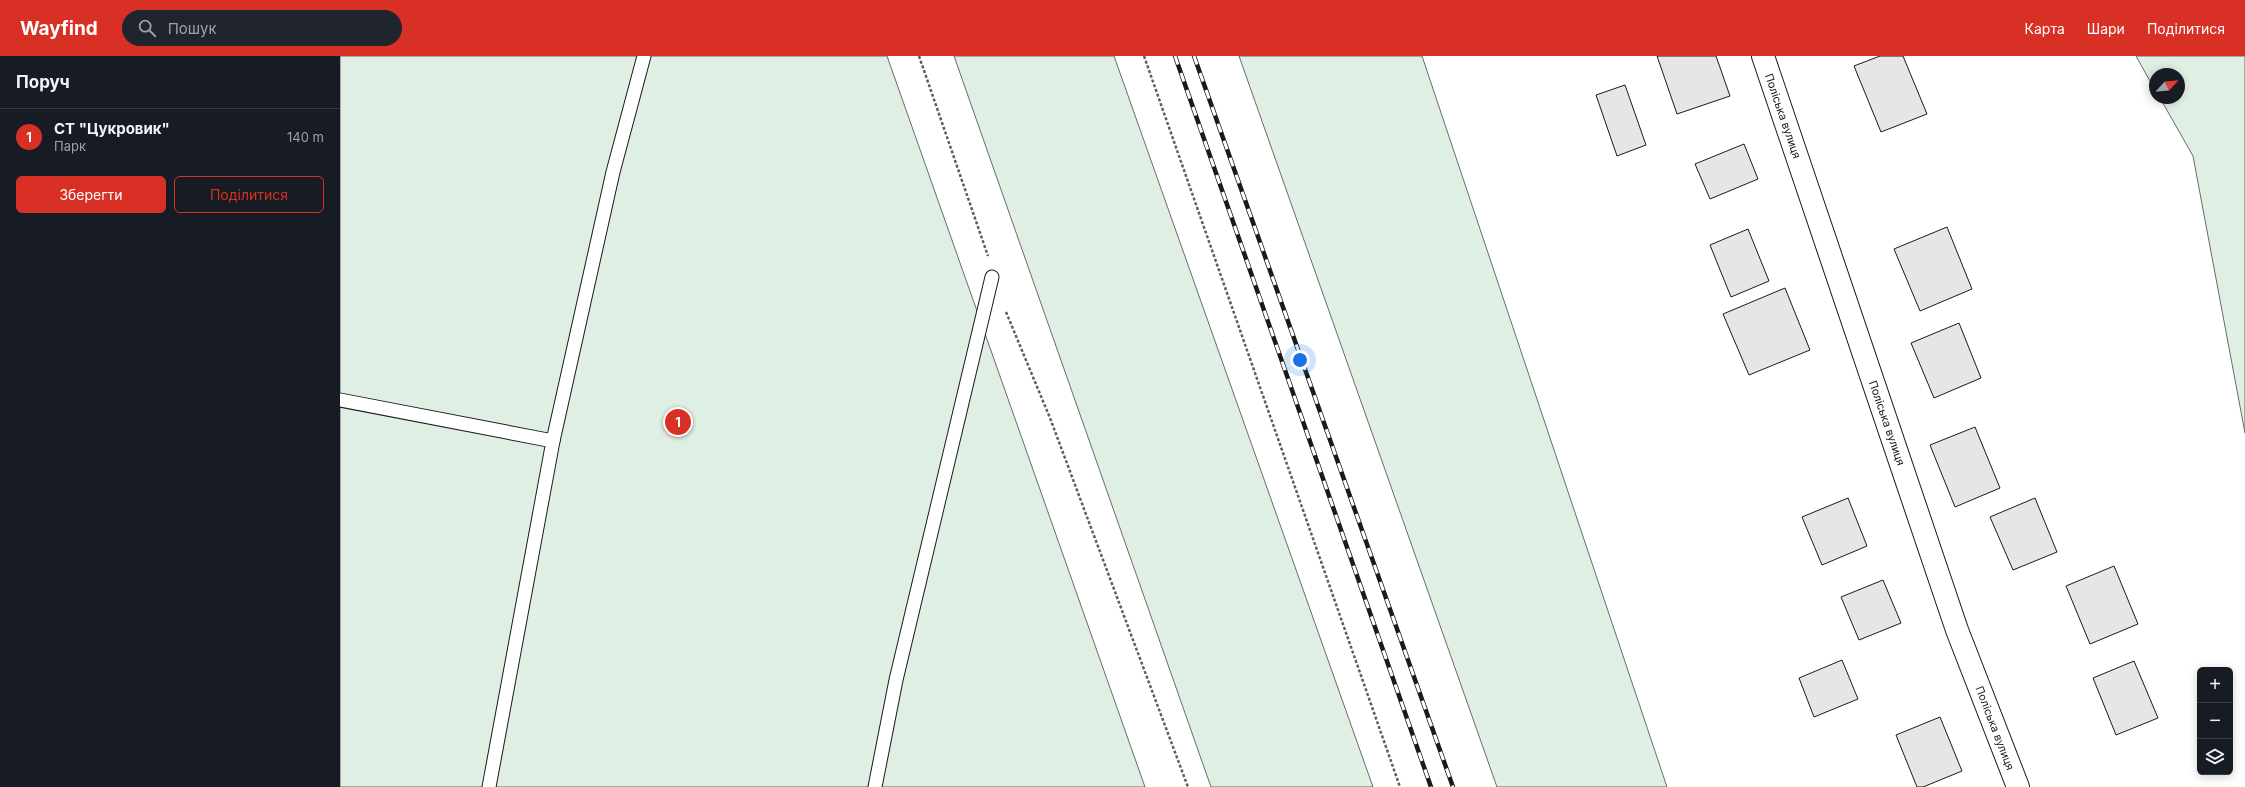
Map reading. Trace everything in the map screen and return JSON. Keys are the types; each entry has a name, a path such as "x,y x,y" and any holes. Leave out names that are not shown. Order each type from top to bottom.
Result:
{"street":[{"name":"Поліська вулиця","path":"1763,56 1957,630 2018,787"}],"lane":[{"path":"489,787 553,441 613,172 644,56"},
{"path":"875,787 896,680 992,277"},
{"path":"340,400 553,441"}],"path":[{"path":"919,56 986,249 992,277 1050,418 1188,787"},
{"path":"1144,56 1400,787"}],"green space":[{"path":"340,56 887,56 1145,787 340,787"},
{"path":"954,56 1114,56 1373,787 1211,787"},
{"path":"1239,56 1422,56 1667,787 1497,787"},
{"path":"2136,56 2245,56 2245,433 2193,156 2163,104 2185,104 2185,68 2149,68 2149,79"}],"building":[{"path":"1657,56 1716,56 1730,96 1677,114"},
{"path":"1880,56 1903,56 1927,114 1881,132 1854,66"},
{"path":"1625,85 1646,145 1617,156 1596,95"},
{"path":"1744,144 1758,179 1710,199 1695,164"},
{"path":"1947,227 1972,289 1920,311 1894,249"},
{"path":"1748,229 1769,281 1731,297 1710,245"},
{"path":"1785,288 1810,350 1749,375 1723,314"},
{"path":"1959,323 1981,378 1934,398 1911,343"},
{"path":"1975,427 2000,488 1955,507 1930,445"},
{"path":"1848,498 1867,546 1822,565 1802,517"},
{"path":"2035,498 2057,552 2013,570 1990,517"},
{"path":"2114,566 2138,624 2090,644 2066,586"},
{"path":"1883,580 1901,623 1859,640 1841,597"},
{"path":"1842,660 1858,699 1814,717 1799,678"},
{"path":"2134,661 2158,718 2116,735 2093,678"},
{"path":"1940,717 1962,771 1923,787 1917,787 1896,735"}],"railway":[{"path":"1175,56 1431,787"},
{"path":"1194,56 1453,787"}],"place":[{"name":"СТ \"Цукровик\"","path":"678,422"}]}
